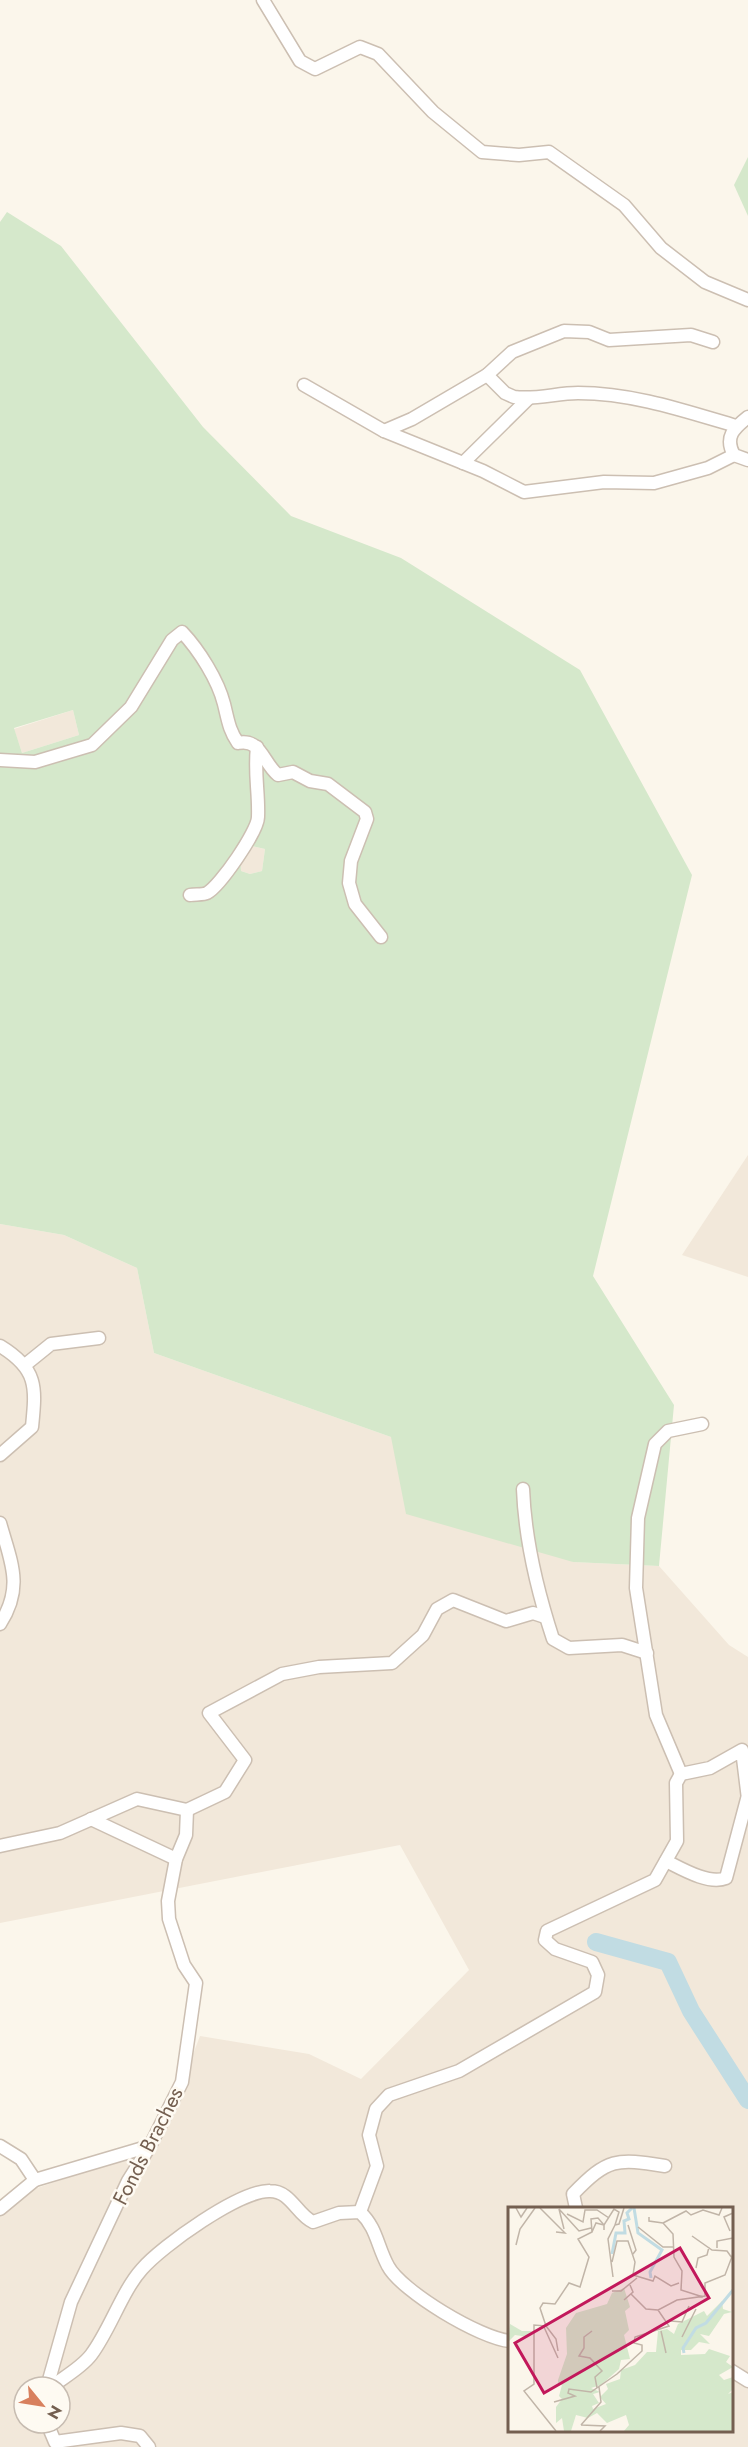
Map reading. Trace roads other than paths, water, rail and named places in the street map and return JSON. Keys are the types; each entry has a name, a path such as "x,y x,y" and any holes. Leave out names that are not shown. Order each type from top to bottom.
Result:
{"street":[{"path":"263,0 300,61 315,69 360,47 378,54 433,112 482,152 519,155 549,152 624,205 661,248 705,282 748,300"},
{"path":"384,431 412,419 487,375 512,352 564,332 589,332 609,340 691,335 713,342"},
{"path":"487,375 505,393 529,398 579,393 634,399 665,405 736,426"},
{"path":"304,386 384,431 463,463 511,487 533,492 604,482 654,483 708,468 734,455"},
{"path":"463,463 529,398"},
{"path":"748,417 736,426 730,435 728,445 734,455 748,460"},
{"path":"0,760 35,762 92,745 131,707 172,640 182,632 199,656 219,694 228,729 238,743 247,741 257,746 268,767 278,775 293,772 310,781 328,784 365,812 367,819 351,861 349,883 355,904 381,937"},
{"path":"189,895 205,894 212,889 243,853 258,819 254,773 257,746"},
{"path":"25,1365 51,1344 99,1338"},
{"path":"0,1346 25,1365 33,1378 34,1400 32,1427 0,1455"},
{"path":"681,1774 656,1715 636,1588 638,1518 655,1444 668,1431 702,1424"},
{"path":"523,1490 525,1527 545,1617 553,1639 569,1648 622,1645 647,1653"},
{"path":"0,1523 15,1580 12,1605 0,1624"},
{"path":"0,1846 60,1833 137,1799 187,1810 225,1792 245,1760 209,1713 282,1674 318,1667 392,1663 423,1635 438,1609 453,1600 506,1621 533,1613 545,1617"},
{"path":"360,2212 377,2166 369,2136 376,2109 389,2095 459,2071 595,1992 598,1976 592,1962 555,1949 545,1941 547,1931 655,1880 677,1841 676,1783 681,1774 710,1768 745,1749 748,1799 726,1878 716,1881 708,1879 666,1861"},
{"name":"Fonds Braches","path":"50,2375 70,2302 128,2181 150,2146 182,2082 196,1983 184,1965 169,1919 168,1901 176,1859 186,1835 187,1810"},
{"path":"91,1820 176,1859"},
{"path":"0,2146 21,2159 35,2180"},
{"path":"0,2210 35,2180 150,2146"},
{"path":"576,2207 573,2193 597,2170 624,2160 665,2166"},
{"path":"66,2375 89,2357 142,2269 212,2215 252,2195 270,2191 290,2199 305,2218 313,2222 339,2213 360,2212 371,2223 388,2266 416,2295 459,2322 508,2340"},
{"path":"733,2372 748,2380"},
{"path":"52,2435 55,2442 121,2433 140,2436 149,2447"}],"waterway":[{"path":"596,1942 668,1962 691,2011 748,2100"}]}
